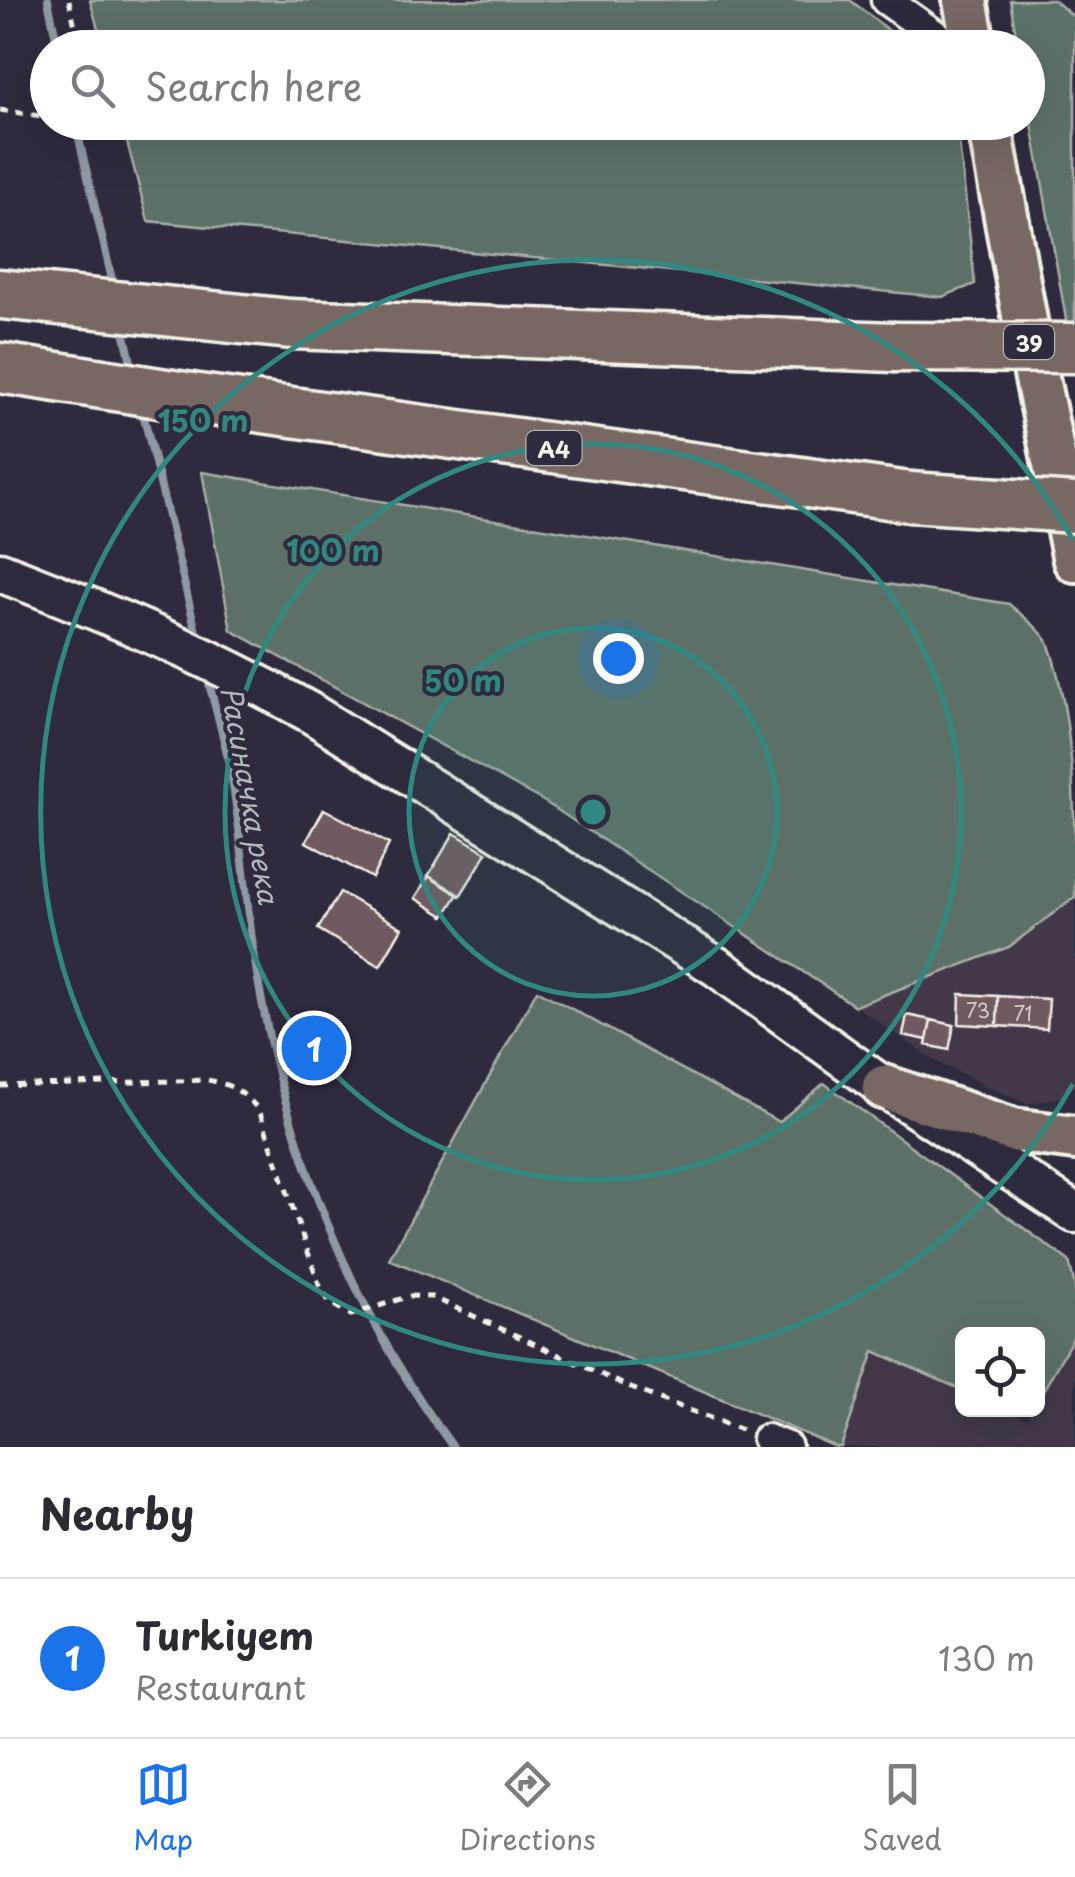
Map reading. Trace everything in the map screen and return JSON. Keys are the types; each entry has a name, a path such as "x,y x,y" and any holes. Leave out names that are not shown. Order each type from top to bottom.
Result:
{"highway":[{"path":"19,296 291,324 894,346 1075,348"},
{"name":"A4","path":"0,368 198,400 910,497 1071,500"}],"main road":[{"path":"965,0 971,30"},
{"name":"39","path":"992,140 1026,326 1071,500 1075,560"},
{"path":"0,572 136,624 242,674 309,712 716,967 884,1087 1075,1213"},
{"path":"884,1087 1014,1130 1075,1138"}],"street":[{"path":"886,0 928,30"}],"path":[{"path":"68,0 76,30"},
{"path":"0,110 30,114"},
{"path":"0,1086 207,1080 228,1083 243,1092 259,1110 319,1284 330,1304 351,1315 410,1296 432,1297 631,1388 777,1443"}],"shaded area":[{"path":"1075,897 1075,1084 1063,1097 1027,1104 935,1061 855,1006 1009,947"},
{"path":"1075,1334 1075,1447 841,1447 873,1351 955,1387 955,1417 1045,1417 1045,1388"}],"green space":[{"path":"90,0 850,0 888,30 98,30"},
{"path":"1010,0 1054,0 1075,18 1075,325 1067,325 1035,140 1045,140 1045,30 1015,30"},
{"path":"127,140 959,140 975,284 942,297 148,221"},
{"path":"202,472 1009,604 1048,642 1064,703 1072,767 1075,897 1009,947 855,1006 545,802 231,630"},
{"path":"537,990 779,1122 824,1083 1069,1261 1075,1286 1075,1334 1045,1388 1045,1327 955,1327 955,1387 874,1351 841,1447 836,1447 389,1259"}],"building":[{"path":"324,809 389,844 372,878 306,842"},
{"path":"454,833 487,853 460,896 428,876"},
{"path":"429,876 458,894 444,916 415,898"},
{"path":"340,892 402,928 380,966 318,929"},
{"path":"960,994 998,996 997,1026 959,1024"},
{"path":"998,996 1049,999 1047,1029 997,1026"},
{"path":"907,1015 931,1020 927,1040 903,1035"},
{"path":"931,1020 954,1025 949,1050 926,1045"}],"waterway":[{"name":"Расиначка река","path":"48,0 54,30"},
{"name":"Расиначка река","path":"79,140 114,288"},
{"name":"Расиначка река","path":"122,322 133,371"},
{"name":"Расиначка река","path":"141,405 199,644"},
{"name":"Расиначка река","path":"206,672 230,768 258,980 286,1105 328,1225 354,1283 384,1340 453,1447"}],"place":[{"name":"Turkiyem","path":"314,1048"}]}
